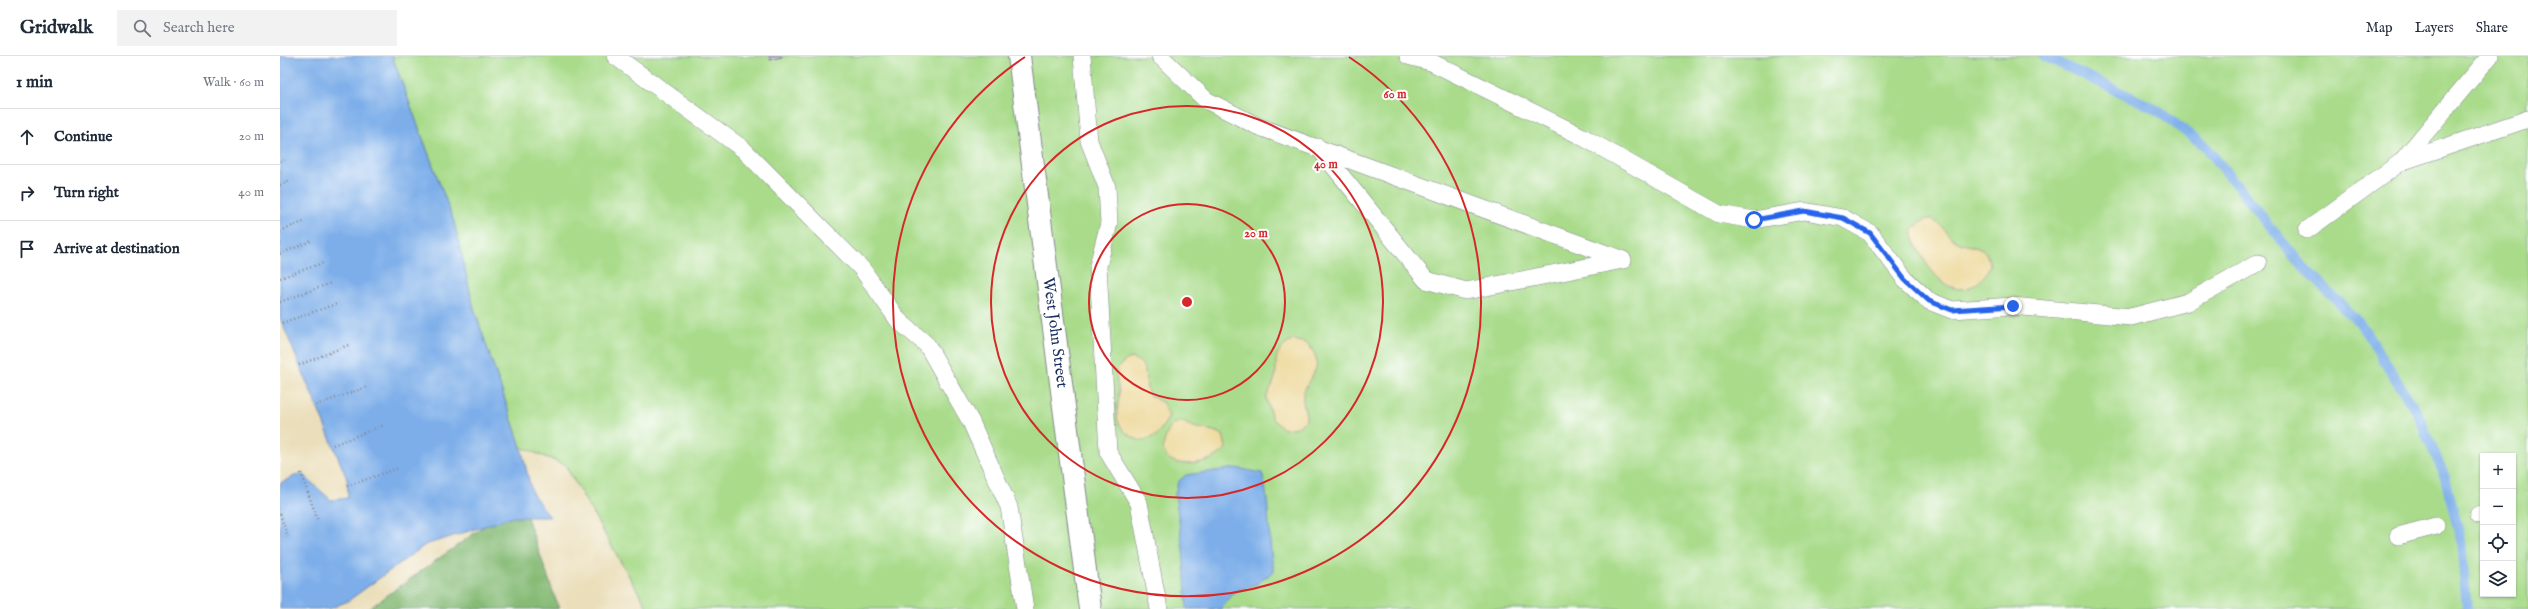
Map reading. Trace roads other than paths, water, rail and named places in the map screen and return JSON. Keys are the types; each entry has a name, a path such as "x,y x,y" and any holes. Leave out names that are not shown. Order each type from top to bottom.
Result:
{"street":[{"name":"West John Street","path":"1019,56 1090,609"}],"lane":[{"path":"615,56 743,149 862,269 898,320 926,344 971,422 1009,507 1025,609"},
{"path":"1082,56 1089,141 1107,187 1109,223 1098,266 1108,452 1139,503 1159,609"},
{"path":"1160,56 1206,100 1257,126 1318,147 1623,260 1466,291 1426,280 1318,147"},
{"path":"1408,56 1431,62 1581,136 1719,214 1754,220 1804,211 1843,218 1870,233 1905,279 1929,301 1952,310 2013,306 2131,317 2188,302 2258,263"},
{"path":"2308,230 2401,162 2490,56"},
{"path":"2401,162 2528,119"},
{"path":"2398,536 2436,526"}],"water":[{"path":"280,56 392,56 454,222 474,309 521,447 532,493 550,517 513,517 425,545 348,601 329,609 280,609 280,483 301,473 331,500 348,498 347,479 280,318"},
{"path":"1236,468 1262,473 1267,497 1270,546 1274,571 1257,584 1235,592 1220,609 1187,609 1183,549 1175,494 1178,482 1186,475"}],"waterway":[{"path":"2044,56 2154,108 2206,147 2297,260 2362,326 2416,411 2445,477 2461,541 2467,609"}]}
